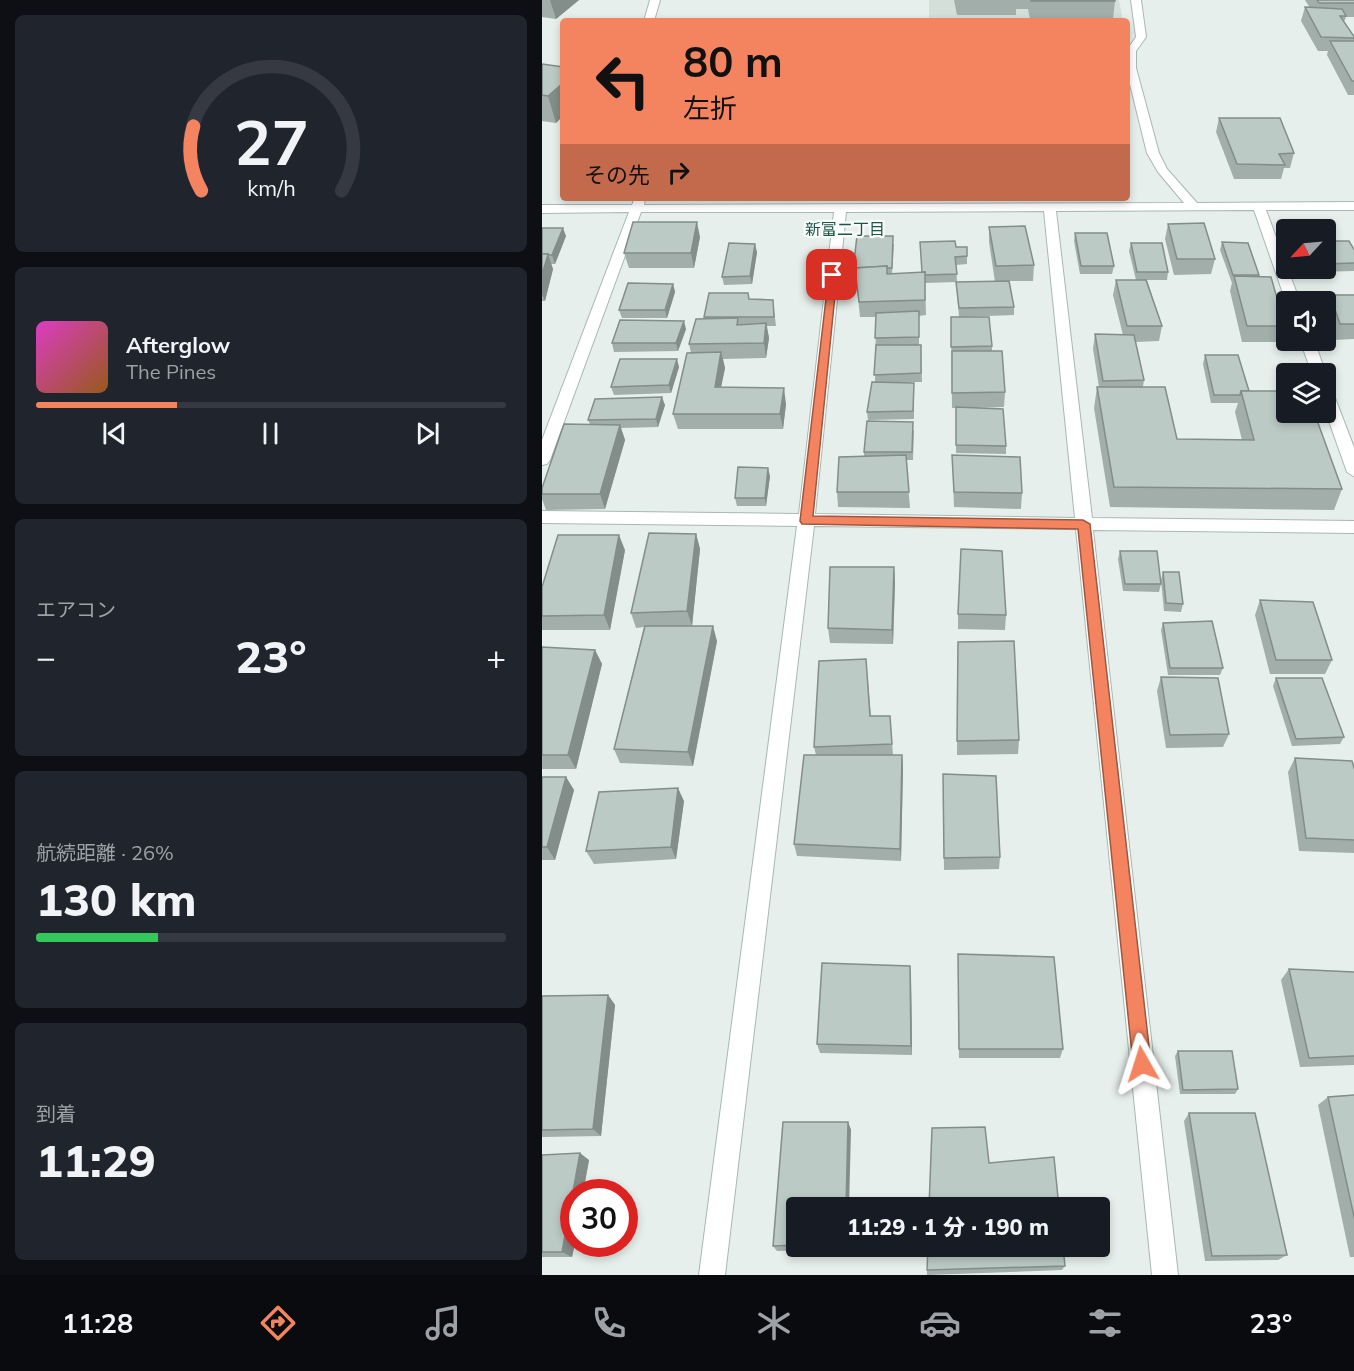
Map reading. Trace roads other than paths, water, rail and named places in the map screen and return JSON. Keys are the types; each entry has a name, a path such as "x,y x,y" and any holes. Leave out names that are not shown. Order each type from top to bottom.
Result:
{"street":[{"path":"650,18 655,0"},
{"path":"1136,0 1141,37 1131,51 1131,68 1153,153 1162,170 1194,207"},
{"path":"542,460 639,204"},
{"path":"542,209 639,204 839,208 1355,206"},
{"path":"1050,207 1165,1275"},
{"path":"1259,207 1289,291"},
{"path":"712,1275 806,521 839,208"},
{"path":"1336,420 1355,472"},
{"path":"542,517 1355,527"}],"district":[{"name":"新富二丁目","path":"845,229"}]}
